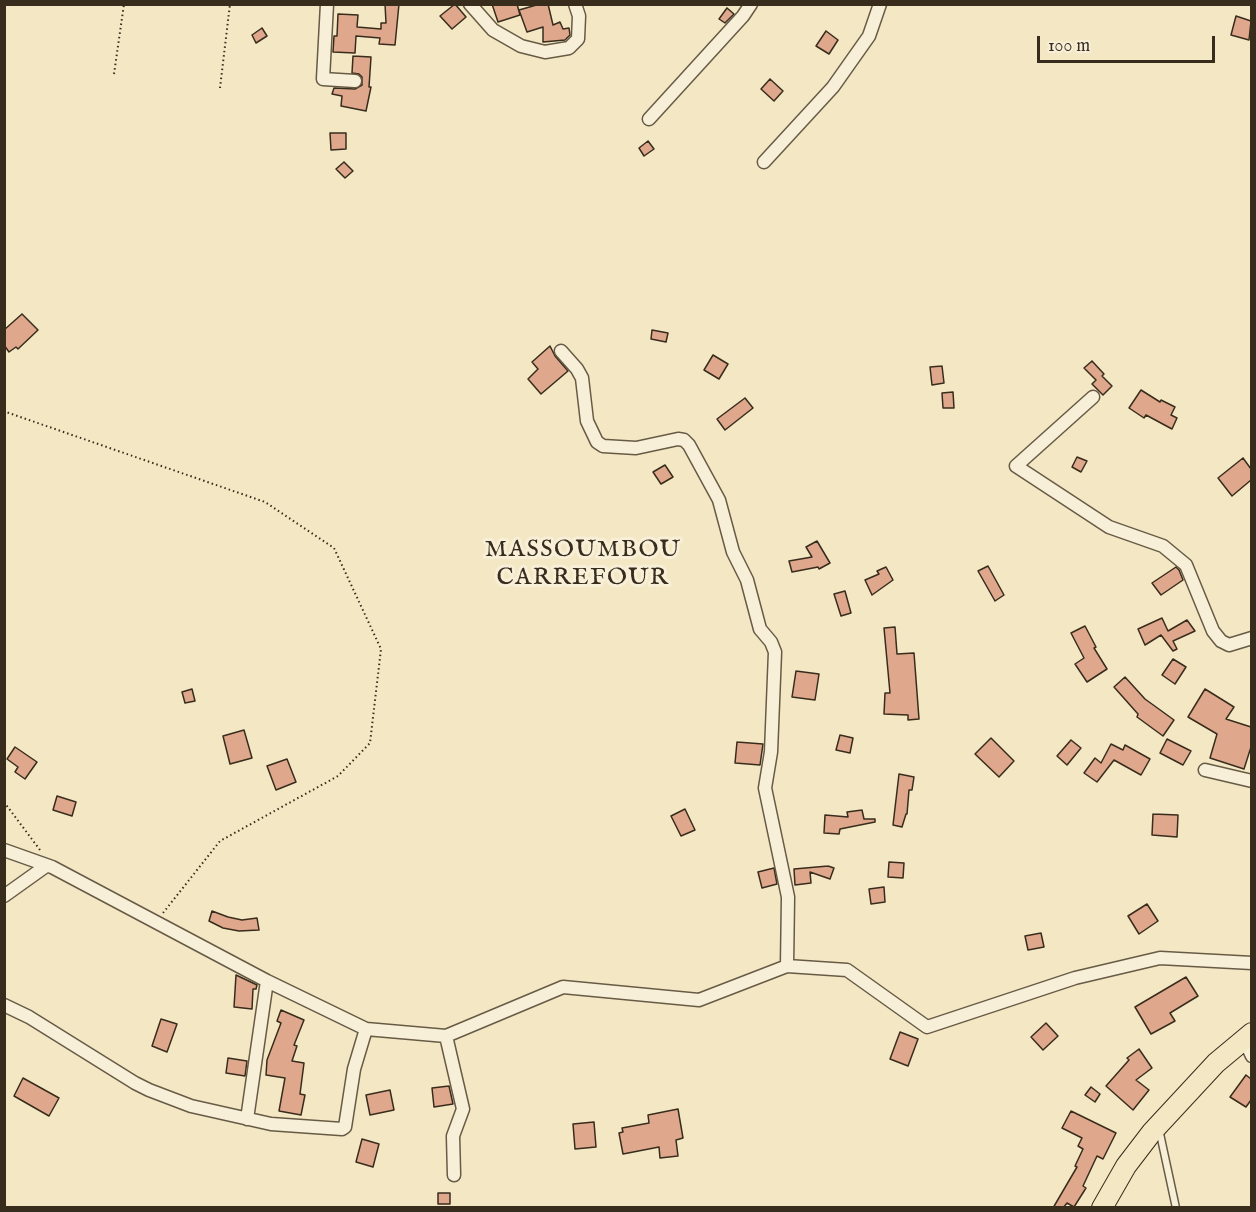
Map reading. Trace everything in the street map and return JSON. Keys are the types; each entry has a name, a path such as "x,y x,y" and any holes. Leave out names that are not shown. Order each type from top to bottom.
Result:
{"main road":[{"path":"1102,1208 1126,1166 1158,1125 1216,1063 1249,1043"}],"street":[{"path":"327,4 323,79 355,81"},
{"path":"470,4 494,30 521,46 545,52 569,48 578,39 579,16 575,4"},
{"path":"649,119 743,16 751,4"},
{"path":"764,162 833,87 869,36 880,4"},
{"path":"561,351 582,378 587,421 597,442 603,446 636,448 678,439 684,440 689,445 718,500 733,552 747,580 760,629 771,642 775,652 771,752 765,788 788,897 787,966"},
{"path":"1092,397 1016,466 1109,527 1163,546 1186,566 1213,631 1221,641 1229,645 1251,638"},
{"path":"1205,770 1251,781"},
{"path":"4,850 49,867 267,981 366,1029 446,1036 563,987 699,1000 787,966 847,970 927,1027 1075,978 1160,958 1251,963"},
{"path":"4,896 49,867"},
{"path":"248,1119 267,981"},
{"path":"4,1005 38,1022 135,1083 191,1106 271,1124 342,1129 345,1127 354,1069 366,1029"},
{"path":"446,1036 463,1109 453,1136 454,1175"}],"lane":[{"path":"1158,1125 1176,1208"}],"path":[{"path":"114,74 124,4"},
{"path":"220,88 230,4"},
{"path":"4,414 6,412 265,502 334,548 381,649 370,743 338,776 220,841 156,922"},
{"path":"4,802 49,867"}],"building":[{"path":"385,4 399,4 395,45 379,44 380,38 356,36 355,53 333,52 334,36 337,36 338,14 358,15 357,27 381,29 381,23 386,23"},
{"path":"455,4 466,17 452,29 440,16"},
{"path":"492,4 517,4 520,15 498,22"},
{"path":"548,4 553,25 560,22 563,29 569,28 570,35 565,40 543,42 543,27 527,32 519,10"},
{"path":"727,8 734,14 725,23 719,19"},
{"path":"1236,16 1251,21 1249,40 1231,35"},
{"path":"262,28 267,36 256,43 252,35"},
{"path":"826,31 838,40 829,54 816,46"},
{"path":"353,56 371,57 369,87 371,87 366,111 341,106 342,96 332,94 334,88 355,89 362,85 362,77 352,73"},
{"path":"770,79 783,91 774,101 761,89"},
{"path":"330,133 346,133 346,149 331,150"},
{"path":"648,141 654,149 644,156 639,148"},
{"path":"344,162 353,171 345,178 336,169"},
{"path":"22,314 38,330 18,349 16,347 9,352 4,345 4,330"},
{"path":"652,330 668,333 666,342 651,339"},
{"path":"550,346 568,371 541,394 528,379 538,369 532,362"},
{"path":"713,355 728,364 719,379 704,370"},
{"path":"1092,361 1112,386 1103,395 1092,384 1096,380 1084,368"},
{"path":"942,366 944,383 932,385 930,367"},
{"path":"1141,390 1160,402 1161,400 1175,407 1171,415 1177,418 1172,429 1146,415 1144,418 1129,408"},
{"path":"953,392 954,408 943,408 942,393"},
{"path":"745,398 753,408 725,430 717,419"},
{"path":"1077,457 1087,461 1081,472 1072,467"},
{"path":"1243,458 1251,469 1251,480 1232,496 1218,478"},
{"path":"665,465 673,477 661,484 653,472"},
{"path":"817,541 830,563 819,569 818,567 792,572 789,561 812,557 806,547"},
{"path":"988,566 1004,595 995,601 978,571"},
{"path":"886,567 893,580 872,595 865,580 879,574 877,571"},
{"path":"1176,567 1183,580 1161,595 1152,583"},
{"path":"845,591 851,613 841,616 834,594"},
{"path":"1162,618 1168,631 1187,620 1195,631 1173,641 1177,649 1173,651 1161,635 1145,645 1138,629"},
{"path":"1085,626 1096,647 1094,648 1107,669 1087,682 1075,664 1084,658 1071,633"},
{"path":"895,627 897,654 914,653 919,719 908,720 908,715 884,714 885,693 890,693 884,628"},
{"path":"1173,659 1186,667 1175,684 1162,675"},
{"path":"796,671 819,674 815,700 792,697"},
{"path":"1125,677 1145,699 1174,720 1163,736 1137,717 1138,714 1114,687"},
{"path":"192,689 195,701 185,703 182,692"},
{"path":"1205,689 1234,707 1226,719 1251,727 1251,747 1244,769 1210,758 1217,734 1188,717"},
{"path":"244,730 252,758 230,764 223,736"},
{"path":"840,735 853,738 850,753 836,750"},
{"path":"991,738 1014,761 999,777 975,754"},
{"path":"1167,739 1191,751 1183,765 1160,753"},
{"path":"1071,740 1081,748 1067,765 1057,756"},
{"path":"737,742 763,744 760,765 735,763"},
{"path":"1111,744 1123,750 1125,745 1150,759 1141,775 1114,760 1097,782 1084,773 1095,758 1101,763"},
{"path":"15,747 37,762 25,779 15,772 18,767 7,759"},
{"path":"287,759 296,782 276,790 267,766"},
{"path":"899,774 914,777 912,790 909,790 907,814 902,827 893,825"},
{"path":"57,796 76,802 72,816 53,810"},
{"path":"685,809 695,830 681,836 671,816"},
{"path":"862,810 864,819 875,819 875,822 840,829 839,834 824,833 825,815 848,817 847,812"},
{"path":"1153,814 1178,815 1177,837 1152,835"},
{"path":"889,862 904,863 903,878 888,877"},
{"path":"828,866 834,868 830,879 810,872 811,883 795,885 794,869"},
{"path":"774,868 777,884 762,888 758,872"},
{"path":"884,887 885,902 871,904 869,889"},
{"path":"1147,904 1158,921 1139,934 1128,916"},
{"path":"212,911 242,920 257,918 259,930 239,931 223,928 209,921"},
{"path":"1041,933 1044,947 1028,950 1025,936"},
{"path":"236,975 257,985 256,989 253,989 252,1009 234,1007"},
{"path":"1186,977 1198,996 1170,1013 1175,1021 1151,1034 1135,1007"},
{"path":"281,1010 304,1020 294,1045 297,1046 292,1061 304,1063 300,1094 305,1095 301,1115 279,1111 285,1078 266,1075 267,1060 281,1023 277,1021"},
{"path":"161,1019 177,1024 167,1052 152,1046"},
{"path":"1046,1023 1058,1036 1043,1050 1031,1037"},
{"path":"900,1032 918,1039 908,1066 890,1059"},
{"path":"1139,1049 1152,1068 1136,1080 1149,1090 1133,1110 1106,1086 1129,1060 1127,1058"},
{"path":"228,1058 247,1061 245,1076 226,1073"},
{"path":"1246,1075 1251,1079 1251,1100 1246,1107 1230,1097"},
{"path":"23,1078 59,1098 49,1116 14,1096"},
{"path":"449,1086 453,1104 434,1107 432,1088"},
{"path":"1091,1087 1100,1094 1095,1102 1085,1095"},
{"path":"390,1090 394,1110 370,1115 366,1095"},
{"path":"678,1109 683,1138 676,1140 678,1156 660,1158 659,1147 623,1154 619,1133 623,1132 622,1128 649,1123 648,1115"},
{"path":"1071,1111 1116,1133 1103,1159 1097,1156 1083,1186 1086,1188 1074,1207 1067,1203 1063,1208 1053,1208 1077,1167 1075,1166 1083,1149 1078,1146 1082,1138 1062,1128"},
{"path":"594,1122 596,1147 575,1149 573,1124"},
{"path":"362,1139 379,1144 373,1167 356,1162"},
{"path":"438,1193 450,1193 450,1204 438,1204"}],"district":[{"name":"MASSOUMBOU CARREFOUR","path":"583,565"}]}
